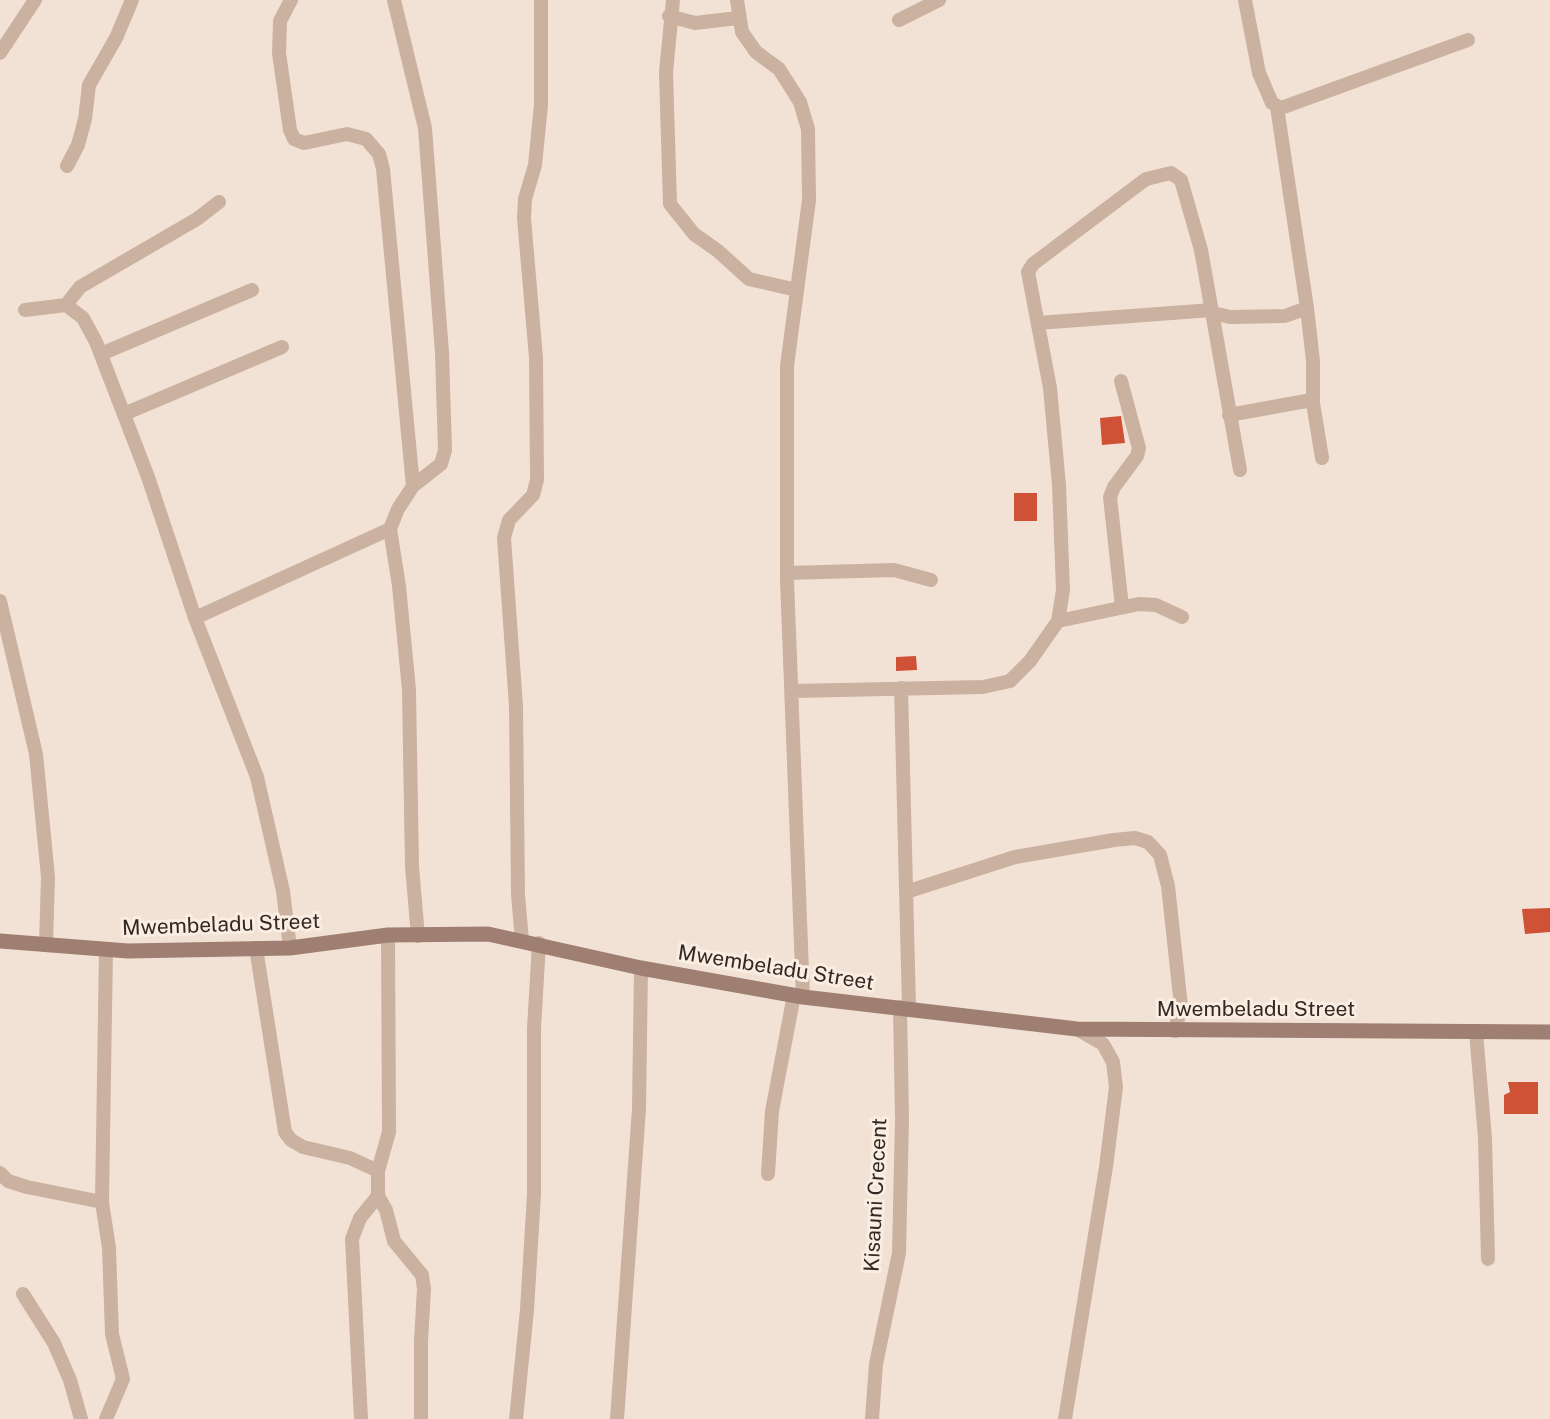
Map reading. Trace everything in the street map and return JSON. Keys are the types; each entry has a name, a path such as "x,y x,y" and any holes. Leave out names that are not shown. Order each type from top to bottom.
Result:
{"street":[{"path":"0,53 35,0"},
{"path":"67,166 78,145 85,119 89,85 116,38 132,0"},
{"path":"291,0 280,21 279,53 290,130 294,139 304,143 347,134 366,139 379,154 383,169 413,486"},
{"path":"394,0 425,128 442,353 444,458 441,464 413,486 398,509 390,529 399,586 409,690 412,867 418,936"},
{"path":"522,940 518,895 516,705 504,538 509,520 533,495 537,480 536,358 524,218 525,199 535,165 541,105 541,0"},
{"path":"673,0 669,16 666,72 670,204 694,234 718,251 749,279 797,290"},
{"path":"737,0 742,33 756,52 779,69 800,102 808,129 808,200 787,366 787,573 792,691 798,996 772,1111 768,1174"},
{"path":"898,20 939,0"},
{"path":"1245,0 1258,73 1268,96 1277,107 1308,308 1313,361 1313,403 1322,458"},
{"path":"669,16 695,23 738,18"},
{"path":"1277,107 1294,105 1343,84 1468,40"},
{"path":"792,691 983,687 1010,681 1026,666 1058,621 1063,590 1059,485 1050,388 1028,279 1033,264 1146,178 1171,173 1181,180 1201,250 1240,470"},
{"path":"66,305 80,287 197,219 219,202"},
{"path":"101,354 252,290"},
{"path":"25,310 66,305 83,318 101,354 148,477 195,618 257,777 283,891 290,948"},
{"path":"1038,323 1212,311 1230,317 1285,316 1308,308"},
{"path":"124,414 282,347"},
{"path":"1121,381 1139,448 1137,456 1114,487 1110,497 1122,607"},
{"path":"1230,415 1306,401 1313,403"},
{"path":"195,618 390,529"},
{"path":"787,573 894,570 931,580"},
{"path":"0,601 36,754 48,877 46,945"},
{"path":"1058,621 1122,607 1156,605 1182,617"},
{"name":"Kisauni Crecent","path":"872,1419 876,1364 899,1253 906,892 901,688"},
{"path":"906,892 1015,857 1114,840 1135,838 1148,842 1160,855 1168,886 1181,1006 1176,1031"},
{"name":"Mwembeladu Street","path":"0,941 106,949 290,948 388,935 488,934 539,943 641,968 798,996 1077,1029 1550,1032"},
{"path":"388,935 389,1132 378,1171 378,1196 386,1210 394,1241 422,1275 424,1289 421,1419"},
{"path":"516,1419 527,1310 534,1194 534,1029 539,943"},
{"path":"256,948 285,1132 291,1140 303,1147 350,1158 378,1171"},
{"path":"106,949 102,1202 109,1248 112,1334 123,1379 106,1419"},
{"path":"617,1419 639,1120 641,968"},
{"path":"1065,1419 1106,1167 1116,1086 1113,1062 1103,1044 1077,1029"},
{"path":"1476,1032 1485,1138 1488,1259"},
{"path":"0,1173 8,1181 27,1187 102,1202"},
{"path":"362,1419 352,1239 360,1218 378,1196"},
{"path":"23,1294 54,1343 70,1380 81,1419"}],"building":[{"path":"1121,416 1125,443 1102,445 1100,418"},
{"path":"1014,493 1037,493 1037,521 1014,521"},
{"path":"916,656 917,670 896,671 896,657"},
{"path":"1550,908 1550,932 1525,934 1522,909"},
{"path":"1508,1082 1538,1082 1538,1114 1504,1114 1504,1095 1510,1092"}]}
